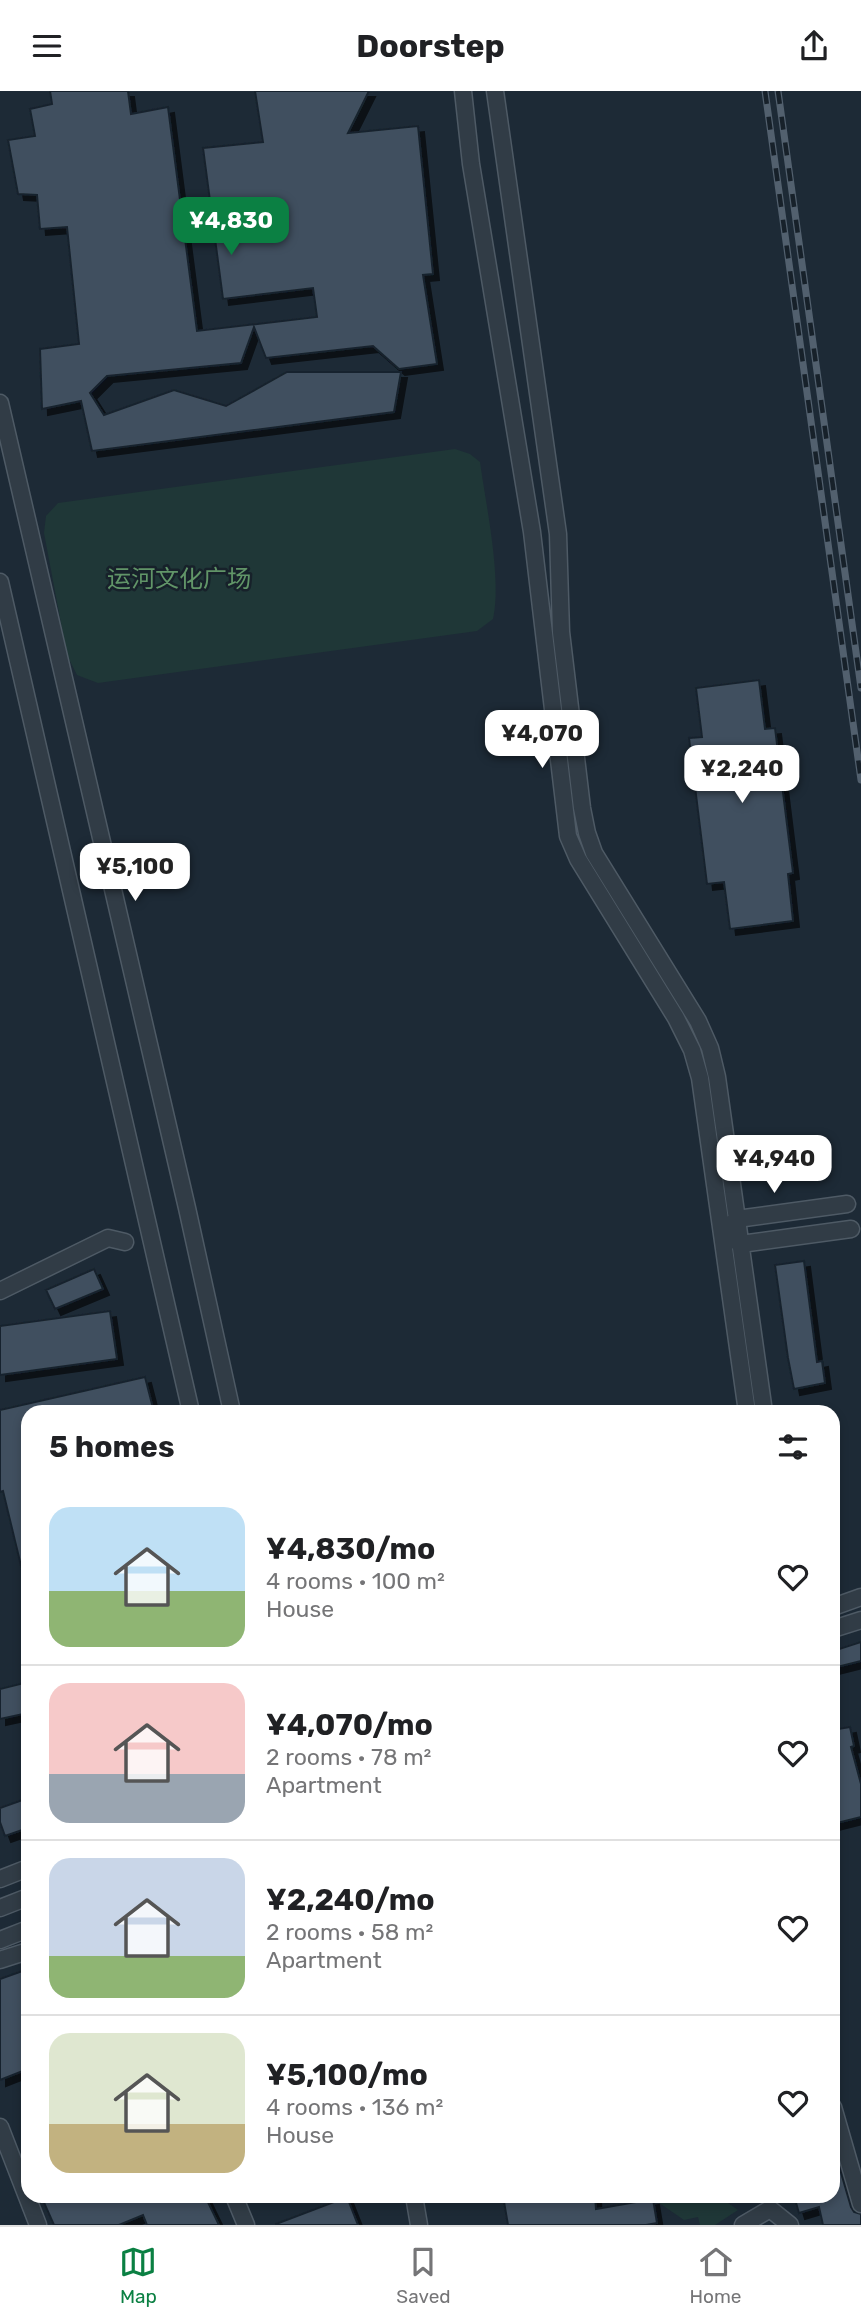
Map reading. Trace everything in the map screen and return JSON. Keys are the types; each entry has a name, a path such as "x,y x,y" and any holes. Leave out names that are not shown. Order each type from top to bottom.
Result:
{"street":[{"path":"463,91 471,164 533,541 568,837 578,859 676,1018 692,1050 700,1078 746,1405"},
{"path":"495,91 558,534 561,632 587,833 594,853 698,1021 710,1048 717,1077 764,1405"},
{"path":"0,403 230,1405"},
{"path":"0,582 189,1405"},
{"path":"722,1233 737,1219 847,1204"},
{"path":"722,1233 741,1244 851,1229"},
{"path":"0,1291 108,1238 125,1242"},
{"path":"840,1604 861,1597"},
{"path":"840,1627 861,1620"},
{"path":"0,1879 21,1871"},
{"path":"0,1908 21,1900"},
{"path":"0,1940 21,1932"},
{"path":"0,1960 21,1953"},
{"path":"0,2127 21,2181"},
{"path":"840,2131 861,2204"},
{"path":"29,2203 38,2225"},
{"path":"237,2203 246,2225"},
{"path":"415,2203 419,2225"},
{"path":"743,2225 769,2209 790,2225"}],"green space":[{"name":"运河文化广场","path":"455,449 470,454 480,462 492,542 496,583 493,619 477,631 98,683 77,675 67,655 44,533 46,516 58,503"},
{"path":"659,2203 728,2203 738,2210 715,2225 700,2225 698,2217 684,2220"}],"building":[{"path":"50,91 128,91 131,114 168,107 197,331 317,317 313,288 223,299 203,148 263,142 255,91 369,91 348,133 418,126 433,274 423,275 437,364 399,369 373,346 266,358 254,327 241,363 107,376 90,393 104,415 174,390 226,406 287,372 401,372 394,412 92,451 81,401 42,409 40,349 79,344 67,227 40,229 37,195 18,194 8,140 35,136 30,109 52,104"},
{"path":"759,680 765,729 775,728 793,873 788,874 793,921 730,929 724,882 707,884 689,738 702,737 696,688"},
{"path":"804,1261 817,1362 822,1361 825,1383 794,1389 775,1265"},
{"path":"94,1269 103,1289 55,1309 46,1290"},
{"path":"110,1311 117,1359 0,1375 0,1326"},
{"path":"145,1377 152,1405 22,1405"},
{"path":"21,1405 21,1566 3,1491 0,1492 0,1410"},
{"path":"861,1642 861,1661 840,1666 840,1649"},
{"path":"21,1684 21,1714 0,1719 0,1689"},
{"path":"850,1727 854,1746 851,1747 861,1784 861,1817 840,1822 840,1729"},
{"path":"21,1800 21,1830 5,1836 0,1822 0,1808"},
{"path":"21,1972 21,2072 0,2080 0,1979"},
{"path":"840,2169 851,2207 854,2212 861,2214 861,2225 823,2225 819,2207 799,2213 796,2203 840,2203"},
{"path":"44,2203 208,2203 219,2225 147,2225 143,2215 119,2225 54,2225"},
{"path":"331,2203 349,2203 358,2225 276,2225"},
{"path":"504,2203 596,2203 596,2209 630,2203 654,2203 657,2223 646,2225 508,2225"}],"railway":[{"path":"765,91 861,780"},
{"path":"778,91 861,688"}]}
